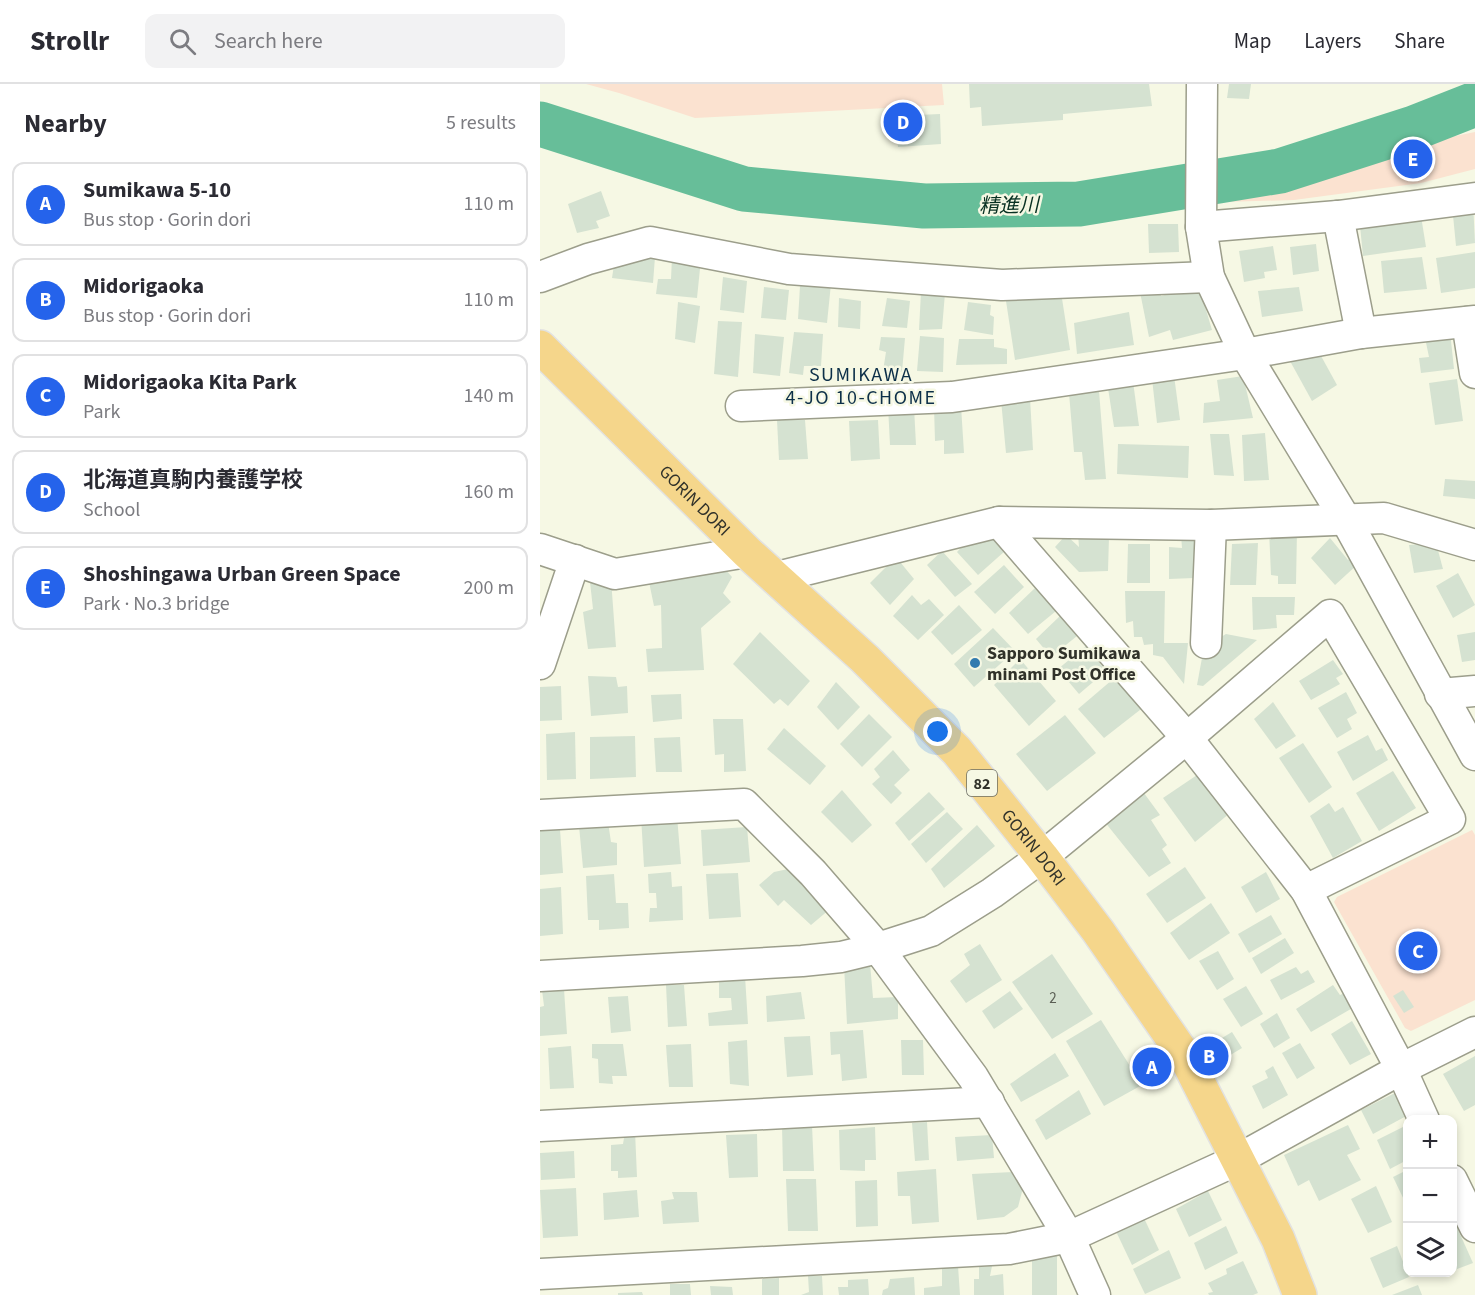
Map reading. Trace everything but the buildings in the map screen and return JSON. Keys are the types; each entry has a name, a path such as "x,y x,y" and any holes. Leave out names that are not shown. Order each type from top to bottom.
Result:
{"main road":[{"name":"GORIN DORI","path":"546,352 747,552 865,659 957,751 1042,857 1098,931 1186,1058 1278,1239 1300,1295"}],"street":[{"path":"1202,84 1201,218 1209,277 1245,354 1346,520 1475,755"},
{"path":"1201,218 1338,216 1475,198"},
{"path":"1338,216 1360,333"},
{"path":"540,277 588,259 650,242 789,269 990,284 1209,277"},
{"path":"741,406 952,397 1245,354 1360,333 1471,321 1475,373"},
{"path":"777,577 999,522 1211,525 1384,518 1475,544"},
{"path":"999,522 1187,738 1306,890 1401,1069 1422,1115"},
{"path":"1206,643 1211,525"},
{"path":"540,549 615,574 747,552"},
{"path":"540,664 575,560"},
{"path":"540,976 842,957 930,931 992,893 1042,857 1187,738 1330,615 1450,819 1306,890"},
{"path":"1440,694 1475,691"},
{"path":"540,815 744,804 813,873 878,948 973,1077 1069,1237 1095,1295"},
{"path":"540,1274 1009,1249 1069,1237 1237,1160 1401,1069 1475,1032"},
{"path":"540,1126 989,1102"},
{"path":"1457,1190 1475,1227"}],"shaded area":[{"path":"586,84 942,84 944,105 695,118"},
{"path":"1475,132 1475,169 1421,183 1294,200 1223,202 1223,190 1391,149"},
{"path":"1472,830 1475,835 1475,1000 1411,1031 1405,1028 1334,902 1337,897"}],"waterway":[{"name":"精進川","path":"540,124 744,189 924,206 1079,204 1280,171 1414,128 1475,104"}],"place":[{"name":"北海道真駒内養護学校","path":"903,122"},
{"name":"Shoshingawa Urban Green Space","path":"1413,159"},
{"name":"Sapporo Sumikawa minami Post Office","path":"975,663"},
{"name":"Midorigaoka Kita Park","path":"1418,951"},
{"name":"Midorigaoka","path":"1209,1056"},
{"name":"Sumikawa 5-10","path":"1152,1067"}],"district":[{"name":"SUMIKAWA 4-JO 10-CHOME","path":"861,386"}]}
